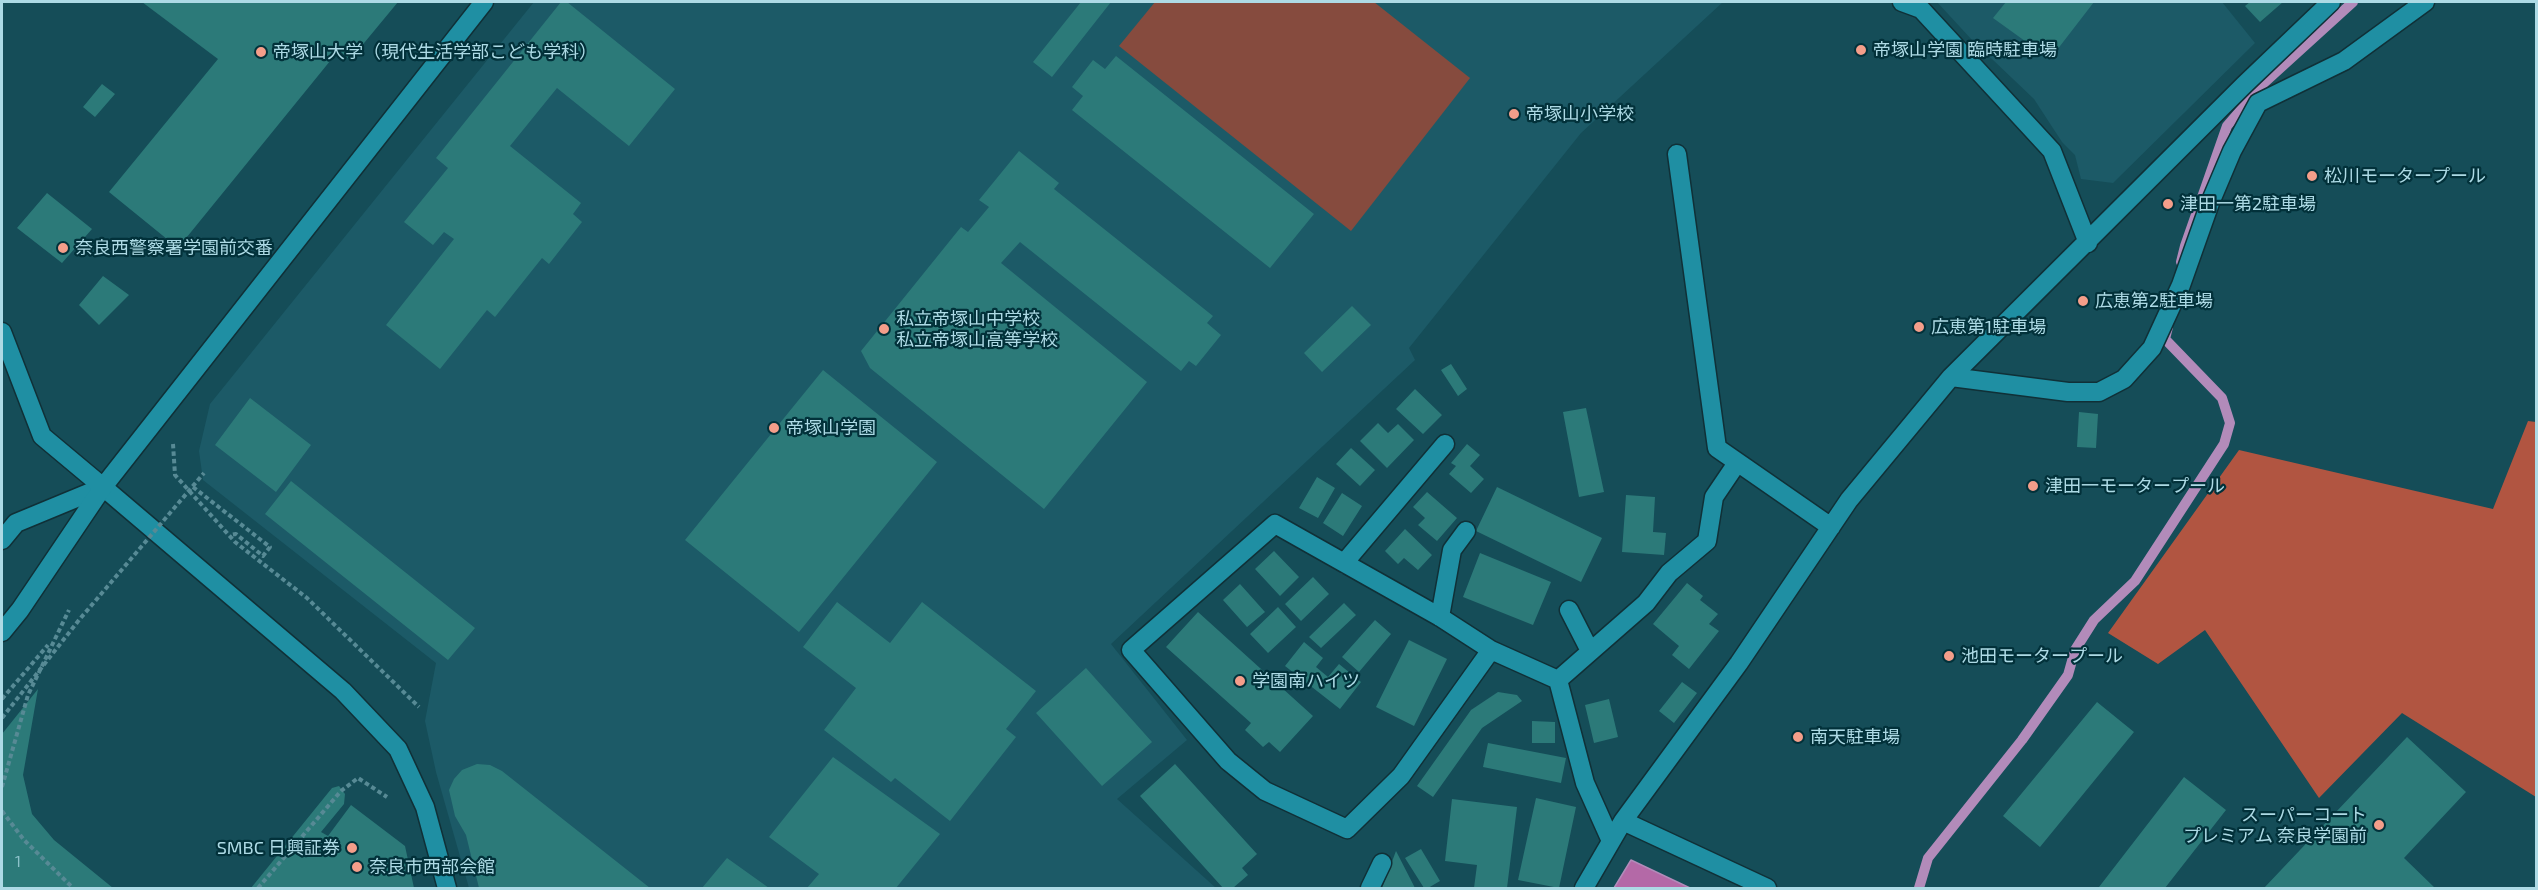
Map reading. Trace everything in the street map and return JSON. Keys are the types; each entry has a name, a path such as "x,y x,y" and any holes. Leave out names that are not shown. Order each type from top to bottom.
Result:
{"street":[{"path":"2,632 20,610 103,487 484,2"},
{"path":"1902,2 1921,9 2052,151 2088,243"},
{"path":"1584,888 1623,821 1739,663 1849,501 1951,377 2244,85 2331,2"},
{"path":"1951,377 2068,392 2099,392 2124,379 2152,348 2181,285 2232,151 2258,103 2344,61 2425,2"},
{"path":"2244,85 2258,103"},
{"path":"1677,154 1718,448 1831,527"},
{"path":"2,332 42,436 343,691 398,749 426,807 447,888"},
{"path":"1344,563 1445,444"},
{"path":"1558,680 1640,610 1669,573 1707,541 1714,496 1737,463"},
{"path":"2,540 16,523 103,487"},
{"path":"1491,650 1401,776 1347,829 1265,791 1228,761 1131,650 1275,524 1440,617 1491,650 1558,680"},
{"path":"1440,617 1452,550 1466,531"},
{"path":"1569,610 1590,651"},
{"path":"1558,680 1585,783 1611,841"},
{"path":"1623,821 1767,888"},
{"path":"1370,888 1382,863"}],"path":[{"path":"173,442 175,475 235,542 307,598 419,707"},
{"path":"2,718 79,620 204,473"},
{"path":"193,487 270,547 263,556 236,534 229,535"},
{"path":"2,787 28,695 52,640 69,610"},
{"path":"2,699 52,640"},
{"path":"258,888 341,791 358,778 389,798"},
{"path":"2,811 24,840 73,888"}],"shaded area":[{"name":"帝塚山学園","path":"534,2 1723,2 1581,133 1409,348 1415,360 1111,644 1187,740 1117,799 1216,888 469,888 436,772 425,721 436,663 203,480 199,451 210,404"},
{"path":"1155,2 1374,2 1470,78 1351,231 1119,46"},
{"path":"1937,2 2222,2 2255,43 2113,183 2081,179 2075,155 2062,142 2034,99 1972,40"},
{"path":"2528,421 2536,422 2536,797 2402,713 2319,798 2205,630 2158,664 2108,633 2239,450 2493,509"},
{"path":"1631,860 1690,888 1614,888"}],"building":[{"path":"142,2 398,2 350,60 339,50 178,248 109,192 218,59"},
{"path":"561,2 567,2 675,89 629,146 557,88 510,146 581,203 573,214 582,222 549,264 542,258 495,317 487,310 440,369 386,325 454,239 444,232 433,245 404,222 448,168 436,158"},
{"path":"1081,2 1111,2 1052,77 1033,62"},
{"path":"2006,2 2094,2 2050,59 1993,18"},
{"path":"2250,2 2283,2 2260,22 2245,6"},
{"path":"1116,56 1314,214 1270,268 1072,110 1083,96 1072,87 1093,60 1105,69"},
{"path":"102,84 115,94 95,117 83,107"},
{"path":"1019,151 1059,183 1054,189 1213,316 1207,323 1221,335 1196,366 1189,361 1181,371 1020,242 1001,263 1147,382 1044,509 870,368 861,351 961,227 968,232 989,207 979,200"},
{"path":"47,193 92,229 62,263 17,228"},
{"path":"103,276 129,295 99,325 79,305"},
{"path":"1352,306 1371,325 1322,372 1304,353"},
{"path":"1451,364 1467,389 1458,396 1441,370"},
{"path":"823,370 937,462 799,632 685,540"},
{"path":"1415,389 1442,415 1423,434 1396,409"},
{"path":"250,398 311,445 276,492 215,445"},
{"path":"1586,408 1604,492 1579,497 1563,412"},
{"path":"2079,412 2098,414 2096,448 2077,447"},
{"path":"1378,423 1388,433 1398,424 1414,440 1387,468 1360,441"},
{"path":"1467,444 1480,455 1470,466 1484,479 1471,493 1449,474 1456,466 1451,463"},
{"path":"1351,448 1375,470 1360,486 1336,464"},
{"path":"1317,477 1335,488 1318,518 1299,508"},
{"path":"291,481 475,628 448,660 265,514"},
{"path":"1497,487 1602,538 1581,582 1476,531"},
{"path":"1427,492 1457,518 1437,541 1418,525 1425,518 1413,507"},
{"path":"1342,493 1362,506 1343,536 1323,523"},
{"path":"1626,495 1655,497 1653,532 1666,533 1664,555 1622,552"},
{"path":"1405,529 1432,555 1418,570 1404,558 1398,564 1385,551"},
{"path":"1274,551 1299,577 1280,596 1255,569"},
{"path":"1480,553 1551,582 1533,625 1463,597"},
{"path":"1313,577 1329,594 1301,621 1285,604"},
{"path":"1687,583 1703,596 1700,600 1718,614 1709,624 1719,631 1689,669 1672,655 1679,646 1653,624"},
{"path":"1240,584 1265,612 1247,627 1223,600"},
{"path":"837,602 890,643 922,602 1036,691 1006,729 1016,737 950,821 895,778 891,782 824,730 856,688 803,647"},
{"path":"1344,603 1356,615 1321,648 1309,637"},
{"path":"1278,607 1296,627 1268,653 1250,634"},
{"name":"学園南ハイツ","path":"1198,612 1313,716 1280,752 1269,742 1263,747 1245,730 1251,723 1166,647"},
{"path":"1375,620 1391,634 1359,672 1342,657"},
{"path":"1409,640 1447,659 1414,726 1376,707"},
{"path":"1304,642 1323,658 1316,667 1328,677 1339,664 1361,682 1340,709 1285,666"},
{"path":"1086,668 1152,742 1102,786 1036,713"},
{"path":"1682,682 1697,693 1674,723 1659,711"},
{"path":"38,689 23,775 32,814 54,840 113,888 2,888 2,734"},
{"path":"1498,692 1517,695 1522,701 1482,728 1433,797 1417,786 1471,710"},
{"path":"1609,699 1618,737 1594,743 1585,705"},
{"path":"2097,702 2134,732 2040,847 2003,816"},
{"path":"1532,721 1555,722 1555,743 1532,743"},
{"name":"スーパーコート プレミアム 奈良学園前","path":"2407,737 2466,792 2404,858 2434,887 2264,888"},
{"path":"1488,743 1566,758 1561,783 1483,767"},
{"path":"833,757 940,834 896,888 807,888 819,874 769,837"},
{"path":"477,764 490,765 502,771 650,888 479,888 466,835 455,816 449,790 454,779 462,770"},
{"path":"1175,764 1257,854 1242,868 1248,875 1233,888 1223,888 1140,796"},
{"path":"2184,777 2226,810 2165,888 2099,887"},
{"name":"奈良市西部会館","path":"339,786 345,794 344,804 321,832 328,836 351,805 405,846 414,888 251,888 332,788"},
{"path":"1536,798 1576,807 1559,888 1518,880"},
{"path":"1452,799 1517,807 1507,888 1474,888 1477,865 1445,861"},
{"path":"1421,849 1440,881 1428,888 1424,888 1405,858"},
{"path":"1396,851 1415,888 1382,888"},
{"path":"727,858 769,888 702,888"}],"waterway":[{"path":"2181,262 2227,126 2265,82 2353,2"},
{"path":"1919,888 1928,858 2022,740 2068,675 2075,650 2094,620 2135,581 2224,444 2230,423 2222,398 2165,339 2168,327"}],"place":[{"name":"帝塚山学園 臨時駐車場","path":"1861,50"},
{"name":"帝塚山大学（現代生活学部こども学科）","path":"261,52"},
{"name":"帝塚山小学校","path":"1514,114"},
{"name":"松川モータープール","path":"2312,176"},
{"name":"津田一第2駐車場","path":"2168,204"},
{"name":"奈良西警察署学園前交番","path":"63,248"},
{"name":"広恵第2駐車場","path":"2083,301"},
{"name":"広恵第1駐車場","path":"1919,327"},
{"name":"私立帝塚山中学校 私立帝塚山高等学校","path":"884,329"},
{"name":"帝塚山学園","path":"774,428"},
{"name":"津田一モータープール","path":"2033,486"},
{"name":"池田モータープール","path":"1949,656"},
{"name":"学園南ハイツ","path":"1240,681"},
{"name":"南天駐車場","path":"1798,737"},
{"name":"スーパーコート プレミアム 奈良学園前","path":"2379,825"},
{"name":"SMBC 日興証券","path":"352,848"},
{"name":"奈良市西部会館","path":"357,867"}]}
